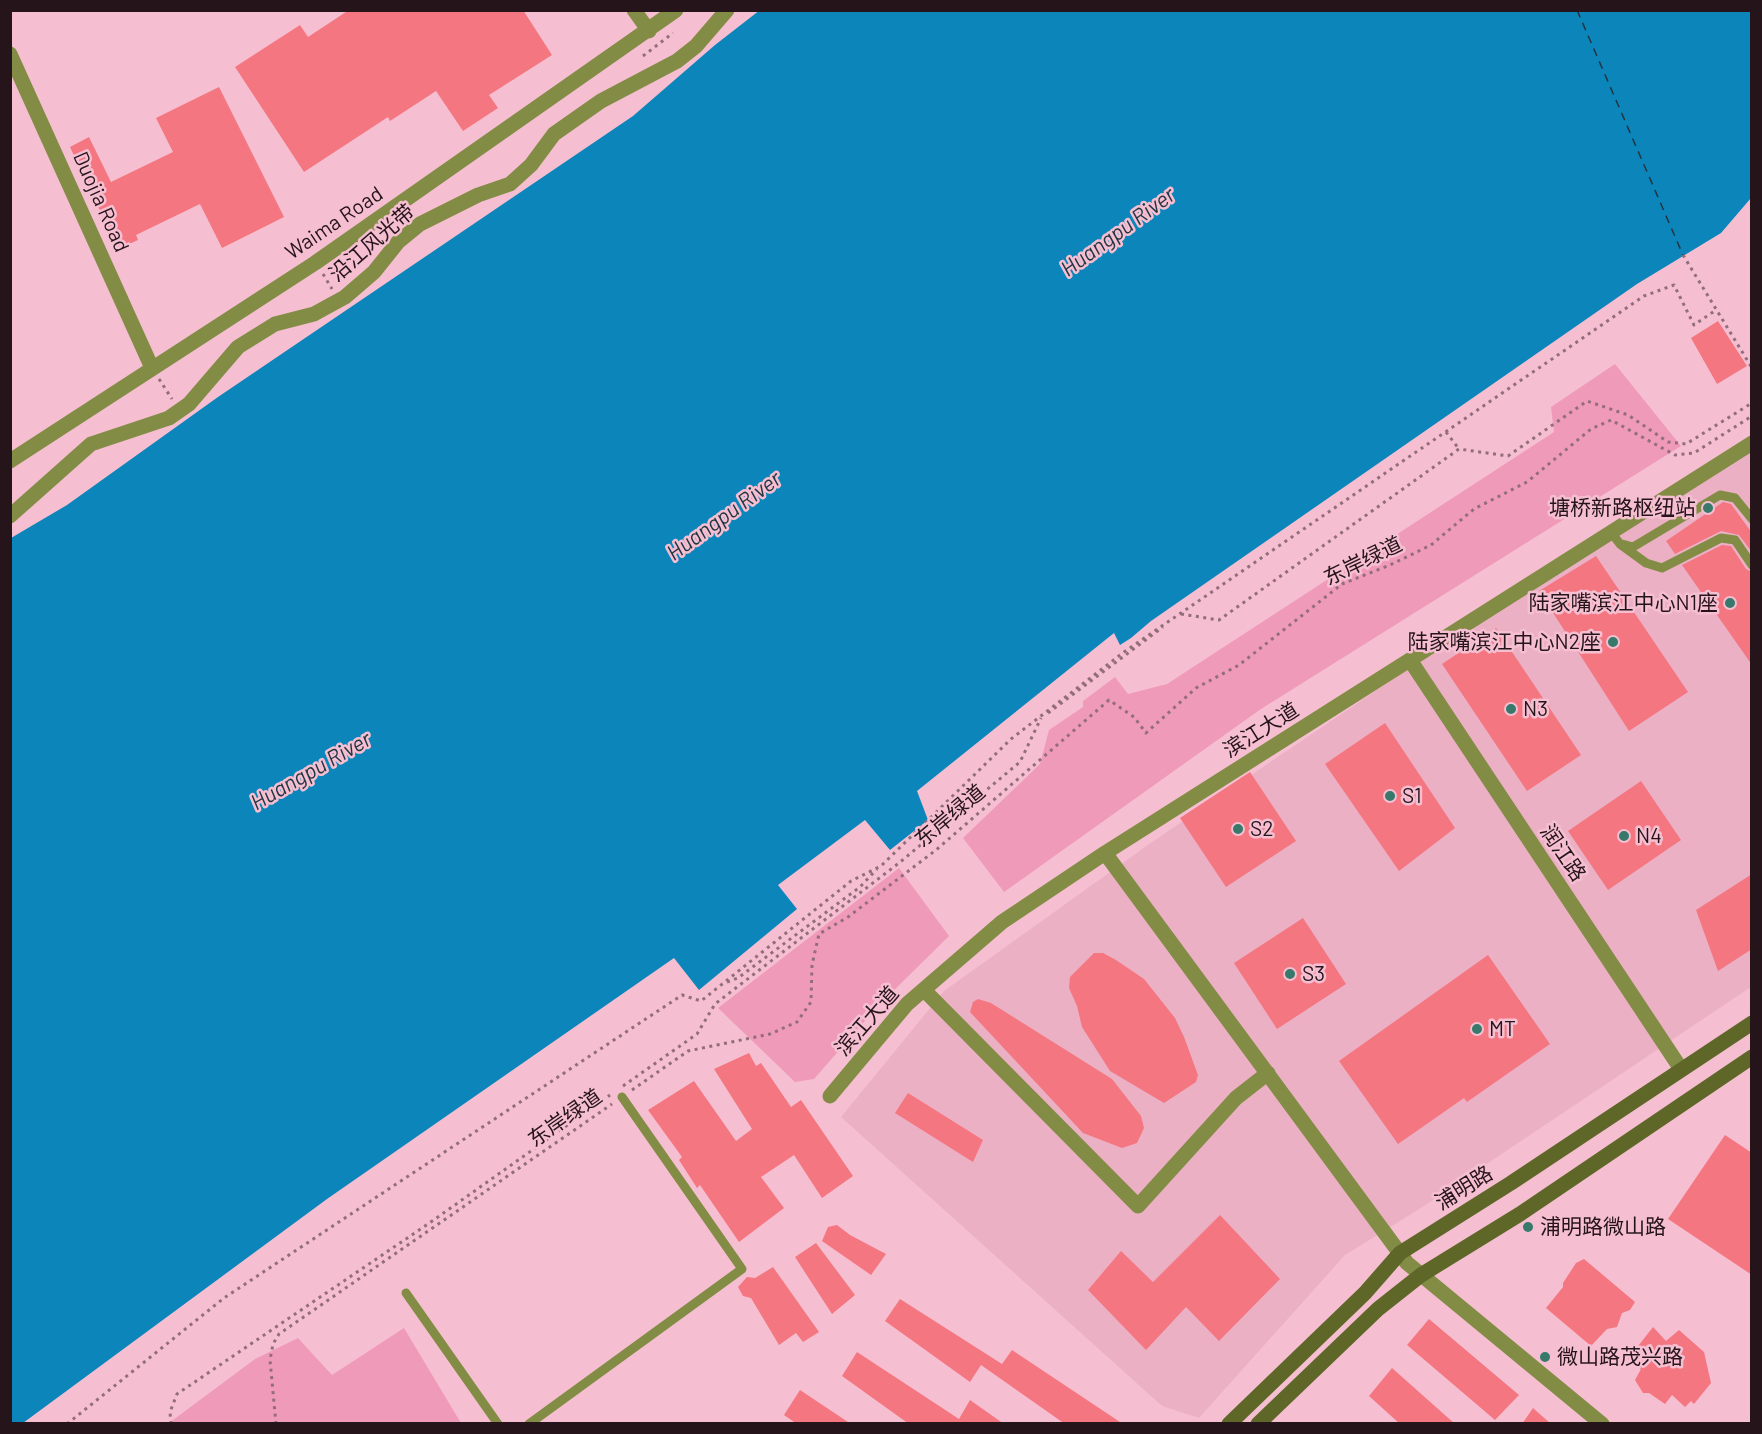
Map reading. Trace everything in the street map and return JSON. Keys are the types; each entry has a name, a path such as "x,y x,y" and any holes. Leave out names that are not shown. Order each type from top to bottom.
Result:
{"main road":[{"name":"浦明路","path":"1228,1424 1404,1258 1511,1183 1752,1023"},
{"path":"1258,1424 1378,1309 1421,1275 1520,1214 1752,1057"}],"street":[{"path":"633,10 649,31"},
{"name":"Waima Road","path":"10,461 315,263 676,10"},
{"name":"沿江风光带","path":"10,516 91,444 169,417 189,404 238,347 275,324 314,314 340,300 374,272 398,242 420,224 478,195 510,184 531,165 554,134 601,101 677,61 696,46 727,10"},
{"name":"Duojia Road","path":"10,54 152,368"},
{"name":"滨江大道","path":"830,1096 907,1004 1002,922 1105,853 1410,660 1615,538 1752,443"},
{"name":"润江路","path":"1410,660 1681,1069"},
{"path":"1105,853 1404,1258 1421,1275 1602,1424"},
{"path":"924,990 1138,1206 1236,1098 1268,1073"}],"lane":[{"path":"1615,538 1633,547 1720,495 1735,498 1752,519"},
{"path":"1615,538 1646,563 1662,568 1721,538 1735,540 1752,565"},
{"path":"529,1424 742,1269 621,1093"},
{"path":"406,1293 498,1424"}],"path":[{"path":"1683,255 1752,368"},
{"path":"315,263 340,300"},
{"path":"723,983 738,978 860,887 1011,739 1130,648 1644,296 1674,285 1694,325 1716,310"},
{"path":"152,368 178,411"},
{"path":"621,1093 697,1034 715,1004 898,863 1020,762 1040,719 1183,613 1219,620 1459,449 1508,456 1587,401 1628,415 1668,442 1686,444 1752,403"},
{"name":"东岸绿道","path":"276,1424 270,1360 279,1334 621,1093 688,1051 770,1034 797,1022 811,1002 812,965 819,934 848,917 936,850 1028,767 1109,700 1134,717 1146,733 1196,688 1239,665 1342,584 1431,545 1474,509 1527,482 1591,429 1611,420 1675,455 1694,453 1752,416"},
{"path":"1446,432 1459,449"},
{"path":"67,1424 224,1298 682,995 701,1001 851,881 881,866"},
{"path":"797,934 801,938"},
{"path":"171,1424 170,1412 177,1394 428,1224 610,1095"}],"shaded area":[{"path":"1615,364 1681,446 1261,709 1004,892 963,838 1040,764 1049,730 1083,707 1083,701 1115,677 1128,694 1167,684 1554,432 1551,407"},
{"path":"1751,437 1751,987 1421,1208 1345,1255 1199,1418 1162,1406 841,1117 944,991 1152,842"},
{"path":"899,868 949,936 878,1006 814,1079 795,1082 718,1008"},
{"path":"404,1328 461,1423 169,1423 255,1359 298,1338 332,1375"}],"water":[{"name":"Huangpu River","path":"760,10 1751,11 1751,198 1721,233 1637,284 1151,621 1131,638 1120,645 1114,633 917,791 928,820 890,850 865,820 778,885 797,909 699,990 674,958 327,1199 23,1423 11,1423 11,538 67,505 218,397 633,116 715,45"}],"building":[{"path":"349,10 523,10 552,55 489,95 498,108 463,131 436,91 390,121 388,117 304,172 235,67 300,25 308,37"},
{"path":"219,87 284,217 222,248 200,204 136,235 138,240 118,249 70,147 89,137 111,182 173,152 156,118"},
{"path":"1718,321 1747,366 1717,384 1691,338"},
{"path":"1723,502 1731,504 1752,533 1752,552 1739,535 1721,531 1675,554 1666,541"},
{"path":"1722,545 1731,546 1746,569 1752,572 1752,665 1682,565"},
{"name":"陆家嘴滨江中心N2座","path":"1596,556 1688,692 1629,731 1539,591"},
{"name":"N3","path":"1496,628 1581,755 1527,791 1442,664"},
{"name":"S1","path":"1385,723 1455,828 1399,871 1325,764"},
{"name":"S2","path":"1250,772 1296,841 1226,887 1180,818"},
{"name":"N4","path":"1641,781 1681,840 1608,890 1568,831"},
{"path":"1752,874 1752,949 1718,971 1696,910"},
{"name":"S3","path":"1303,918 1346,984 1277,1029 1234,963"},
{"path":"1094,953 1103,953 1144,979 1175,1018 1184,1037 1198,1075 1196,1082 1164,1103 1110,1071 1082,1027 1077,1006 1069,988 1070,977"},
{"path":"1488,955 1550,1044 1467,1102 1464,1098 1398,1144 1339,1061"},
{"path":"978,999 991,1003 1112,1079 1141,1116 1144,1128 1137,1143 1122,1148 1083,1133 970,1012 973,1002"},
{"path":"749,1053 756,1066 761,1063 791,1107 801,1100 853,1176 822,1198 794,1155 761,1177 784,1208 739,1242 700,1185 697,1188 679,1160 682,1157 648,1110 694,1081 736,1141 752,1129 714,1069"},
{"path":"908,1093 983,1140 973,1162 895,1113"},
{"path":"1725,1135 1752,1153 1752,1275 1668,1219"},
{"path":"1220,1215 1280,1279 1219,1341 1186,1307 1146,1350 1088,1290 1121,1251 1153,1282"},
{"path":"837,1225 850,1235 886,1254 871,1275 822,1241 828,1227"},
{"path":"816,1243 855,1295 832,1314 795,1257"},
{"path":"1584,1259 1635,1302 1630,1310 1622,1313 1617,1327 1607,1329 1591,1346 1546,1308 1563,1287 1563,1283 1576,1263"},
{"path":"773,1267 819,1332 803,1342 796,1333 779,1345 751,1298 743,1296 738,1287 747,1277 755,1278"},
{"path":"900,1299 1002,1364 1012,1350 1123,1424 1065,1424 981,1365 970,1382 885,1321"},
{"path":"1429,1319 1519,1395 1495,1420 1407,1345"},
{"path":"1653,1327 1666,1341 1679,1330 1704,1352 1711,1383 1694,1404 1691,1401 1685,1407 1672,1395 1665,1404 1649,1393 1643,1393 1635,1380 1641,1369 1628,1359"},
{"path":"857,1352 959,1419 970,1400 1004,1424 909,1424 842,1376"},
{"path":"1392,1368 1455,1424 1400,1424 1369,1396"},
{"path":"800,1390 851,1424 797,1424 784,1415"},
{"path":"1533,1408 1551,1424 1522,1424"}],"ferry route":[{"path":"1577,10 1683,255"}],"place":[{"name":"塘桥新路枢纽站","path":"1708,508"},
{"name":"陆家嘴滨江中心N1座","path":"1730,603"},
{"name":"陆家嘴滨江中心N2座","path":"1613,642"},
{"name":"N3","path":"1511,709"},
{"name":"S1","path":"1390,796"},
{"name":"S2","path":"1238,829"},
{"name":"N4","path":"1624,836"},
{"name":"S3","path":"1290,974"},
{"name":"MT","path":"1477,1029"},
{"name":"浦明路微山路","path":"1528,1227"},
{"name":"微山路茂兴路","path":"1545,1357"}]}
